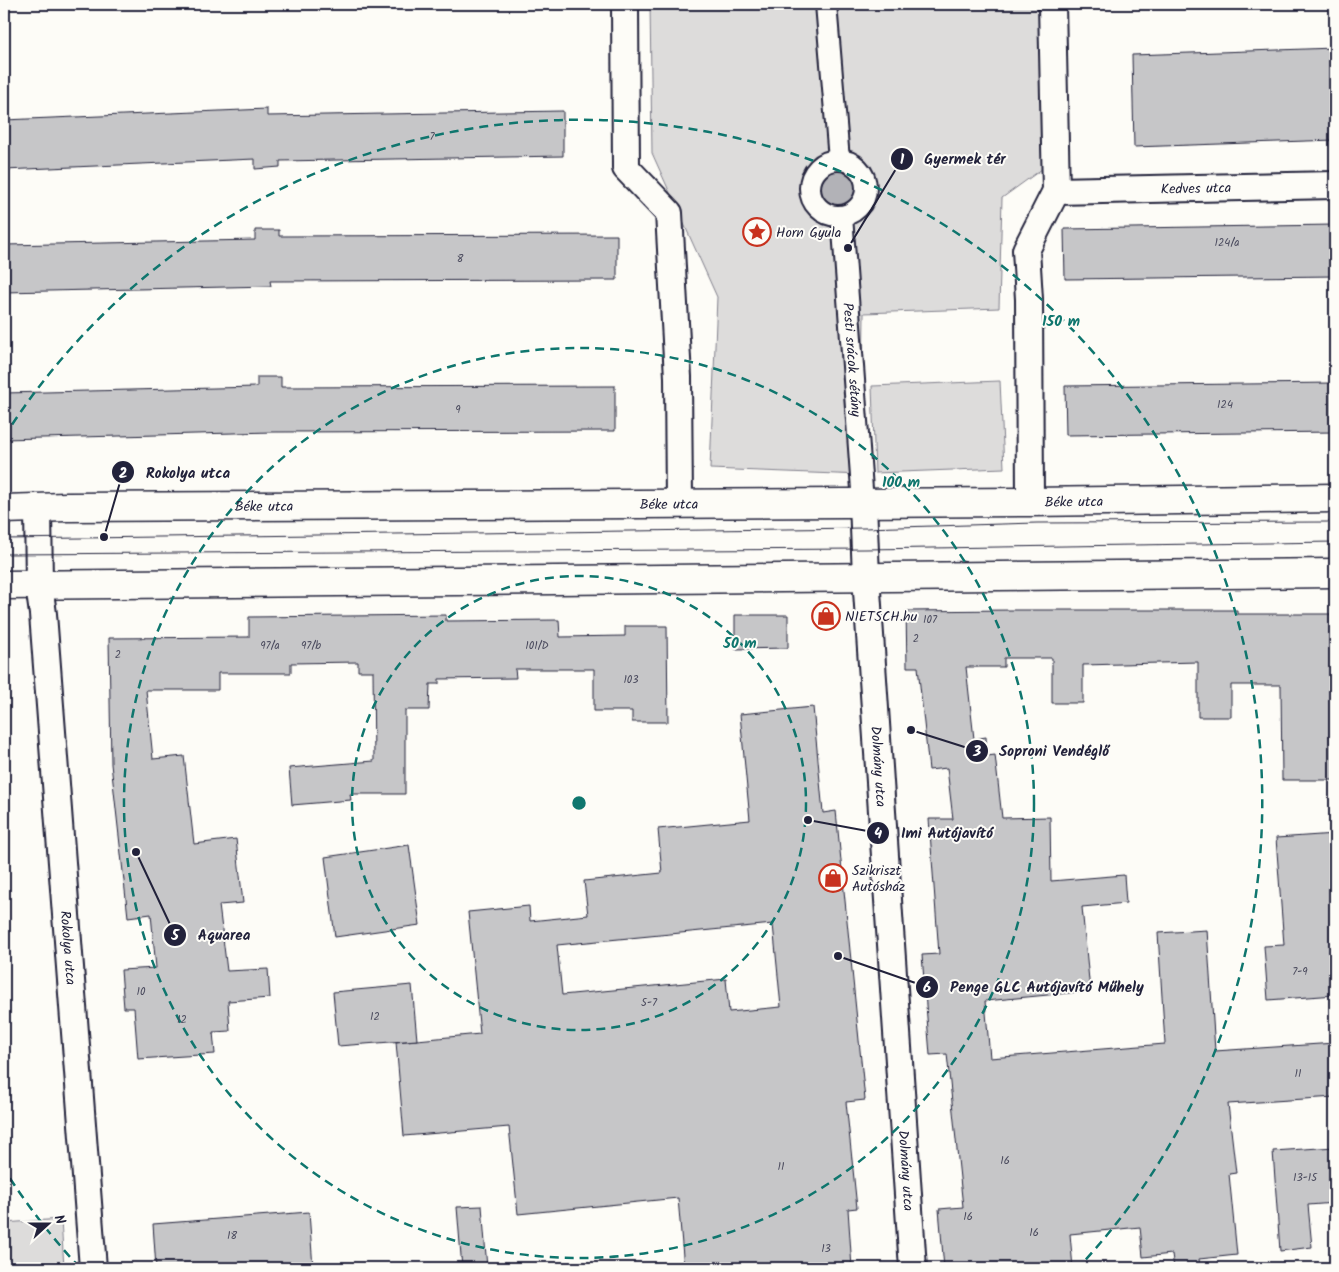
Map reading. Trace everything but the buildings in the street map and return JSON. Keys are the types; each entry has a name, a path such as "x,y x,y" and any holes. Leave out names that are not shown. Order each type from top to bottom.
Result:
{"main road":[{"name":"Béke utca","path":"4,509 1335,498"},
{"path":"4,585 1335,573"}],"street":[{"path":"625,4 626,168 669,213 678,377 679,504"},
{"path":"826,4 839,160"},
{"path":"1030,502 1029,298 1026,250 1056,191 1052,4"},
{"path":"839,160 856,166 862,174 866,189 864,199 856,210 842,216 832,216 822,211 816,204 811,193 811,183 817,170 824,164 839,160"},
{"name":"Kedves utca","path":"1056,191 1335,185"},
{"name":"Pesti srácok sétány","path":"842,216 863,503"},
{"name":"Dolmány utca","path":"863,503 866,576 913,1268"},
{"name":"Rokolya utca","path":"38,508 39,585 43,614 93,1268"}],"shaded area":[{"path":"650,4 1039,4 1042,169 1002,198 999,308 864,313 862,475 710,469 717,297 652,153"},
{"path":"839,166 851,170 857,176 861,188 857,200 851,206 839,210 827,206 821,200 817,188 821,176 827,170"},
{"path":"1000,381 1004,468 875,473 872,386"},
{"path":"61,1219 64,1268 4,1268 4,1223"}],"tram line":[{"path":"4,539 864,528 1037,523 1335,522"},
{"path":"4,554 865,549 1335,542"}],"place":[{"name":"Horn Gyula","path":"757,232"},
{"name":"Gyermek tér","path":"848,248"},
{"name":"Rokolya utca","path":"104,537"},
{"name":"NIETSCH.hu","path":"826,616"},
{"name":"Soproni Vendéglő","path":"911,730"},
{"name":"Imi Autójavító","path":"808,820"},
{"name":"Aquarea","path":"136,852"},
{"name":"Szikriszt Autósház","path":"833,878"},
{"name":"Penge GLC Autójavító Műhely","path":"838,956"}]}
